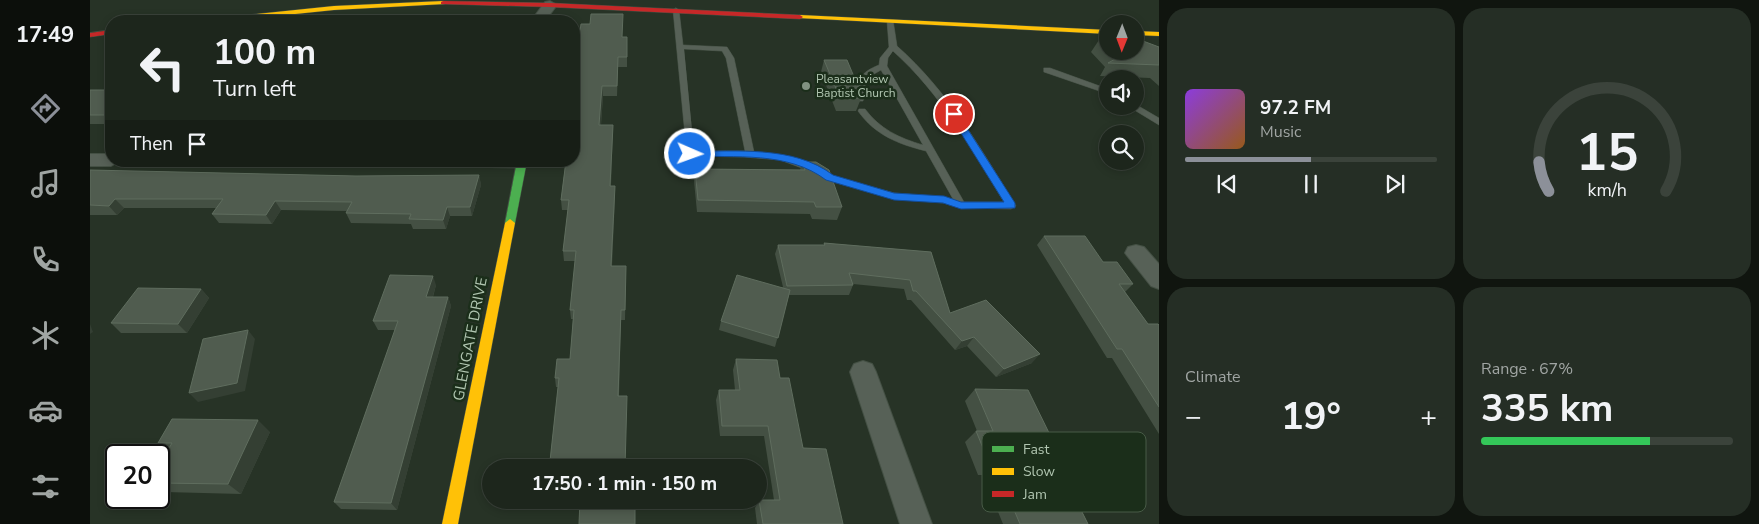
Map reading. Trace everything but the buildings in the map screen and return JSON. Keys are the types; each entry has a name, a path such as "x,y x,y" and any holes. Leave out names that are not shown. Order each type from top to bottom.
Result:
{"main road":[{"path":"266,15 334,8 441,3 550,5 1099,32"},
{"path":"90,35 105,33"},
{"path":"1144,33 1159,34"},
{"name":"GLENGATE DRIVE","path":"450,524 521,167"}],"street":[{"path":"542,15 550,5"},
{"path":"550,5 552,15"},
{"path":"90,160 105,160"},
{"path":"1136,253 1159,280"},
{"path":"863,372 916,524"}],"lane":[{"path":"676,10 690,154 782,156 821,172 829,178 894,196 944,200 961,206 1011,206 944,99 916,66 893,48 890,21"},
{"path":"679,47 724,49 730,58 750,155"},
{"path":"893,48 884,58 883,66 961,206"},
{"path":"860,99 860,82 868,72 883,66"},
{"path":"1047,70 1099,89"},
{"path":"862,112 869,122 891,137 929,149"},
{"path":"1144,112 1159,122"}],"traffic: fast":[{"path":"510,223 521,167"}],"traffic: slow":[{"path":"266,15 334,8 443,3"},
{"path":"800,17 1099,32"},
{"path":"1144,33 1159,34"},
{"path":"450,524 510,223"}],"traffic: jam":[{"path":"443,3 550,5 800,17"},
{"path":"90,35 105,33"}],"place":[{"name":"Pleasantview Baptist Church","path":"806,86"}],"route":[{"path":"690,154 782,156 821,172 829,178 894,196 944,200 961,206 1011,206 954,114"}]}
